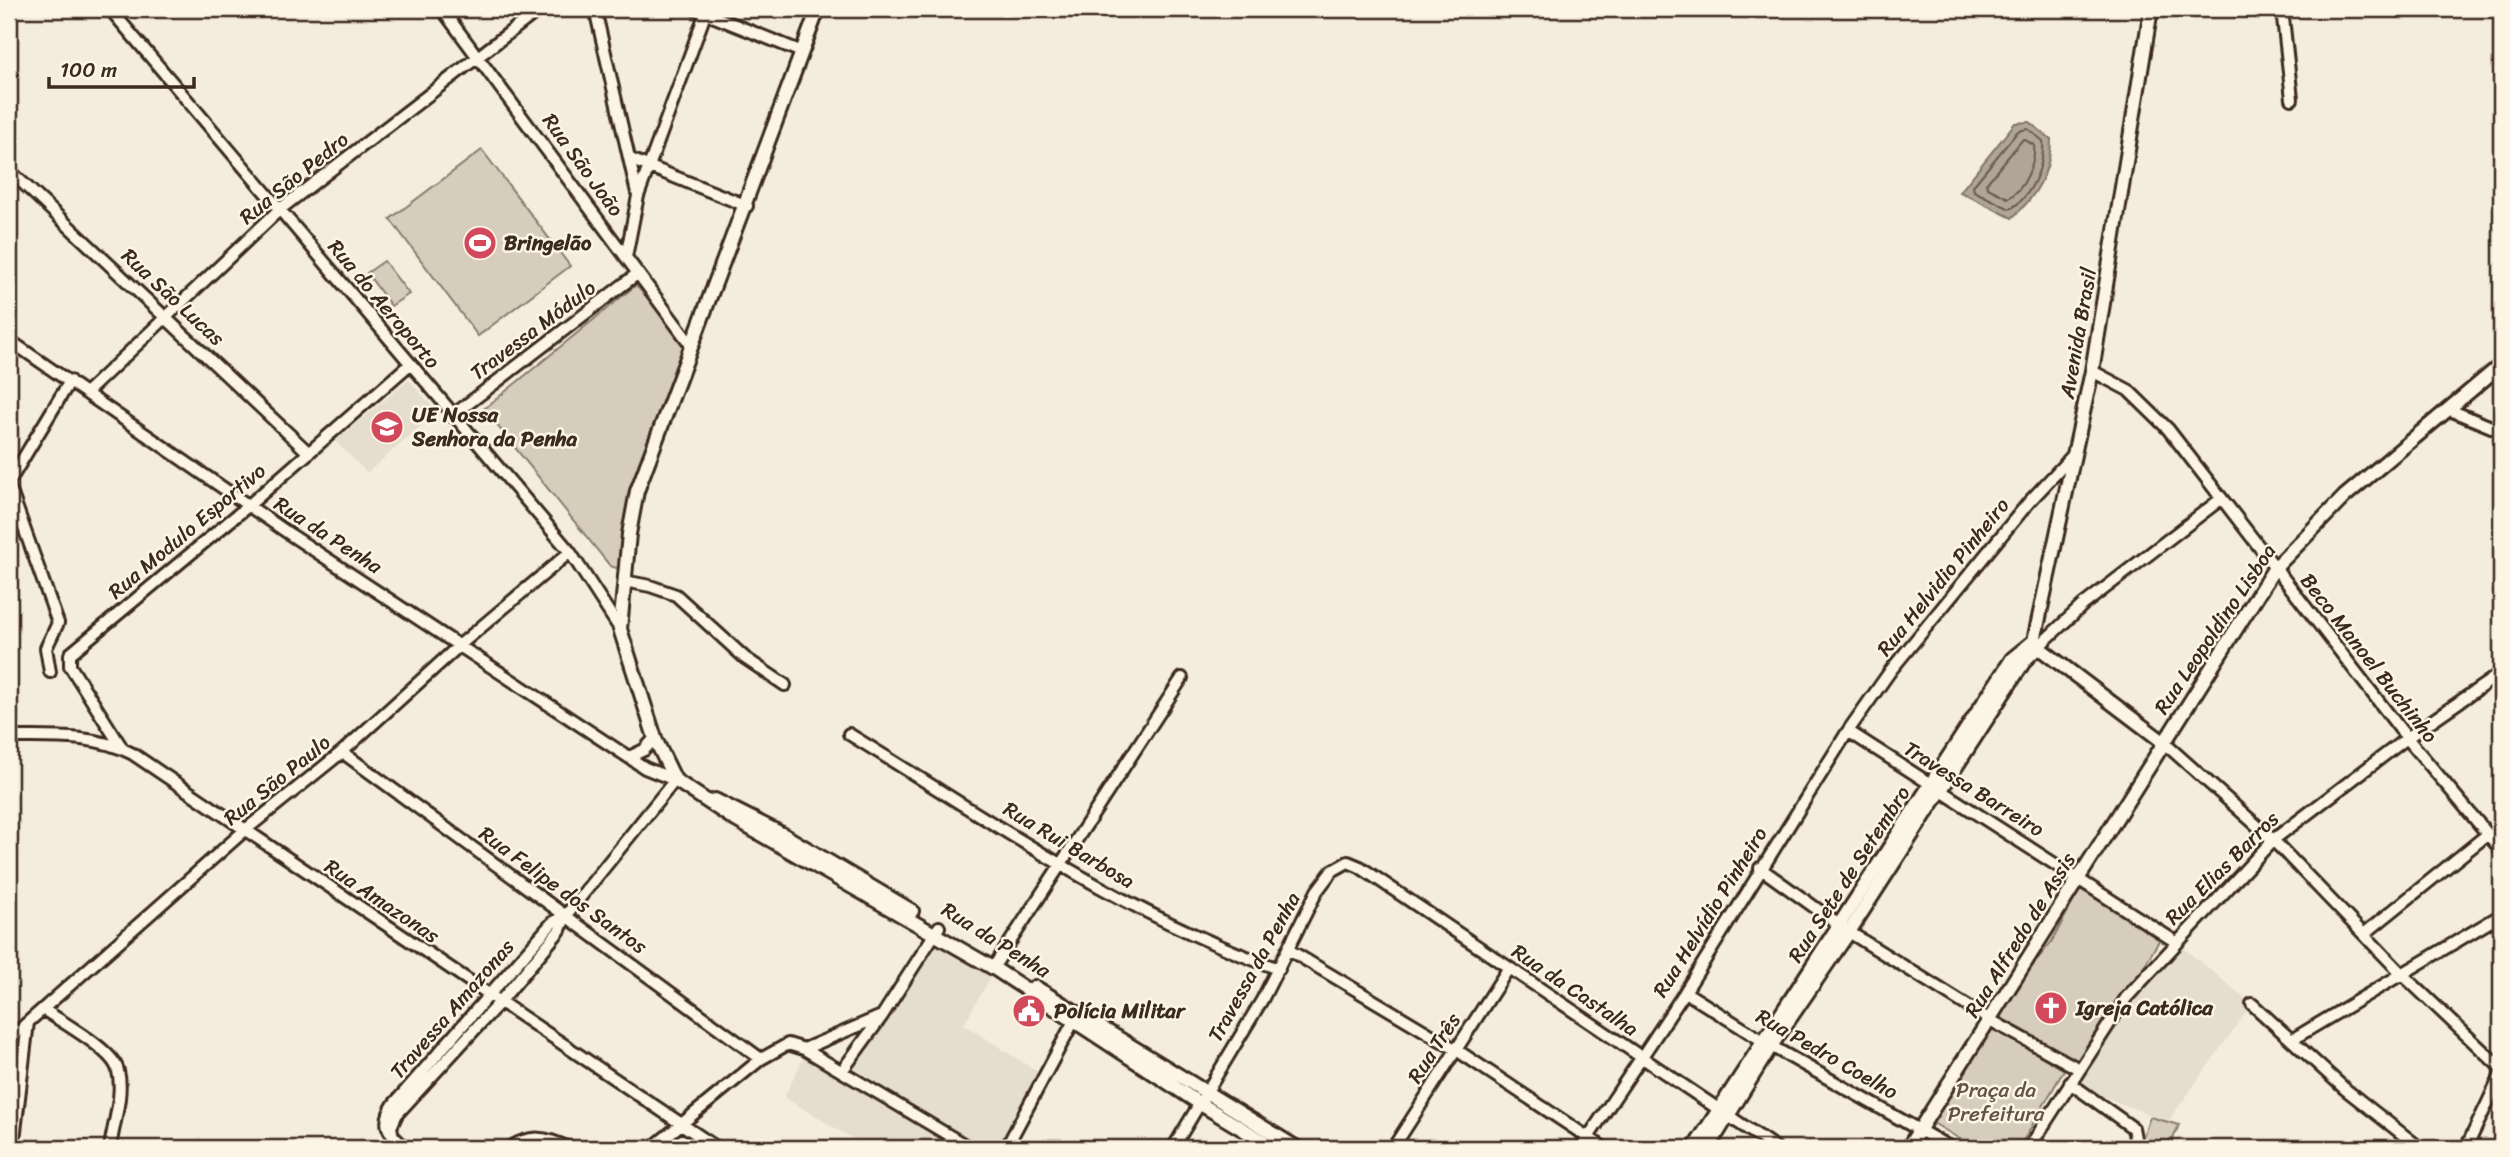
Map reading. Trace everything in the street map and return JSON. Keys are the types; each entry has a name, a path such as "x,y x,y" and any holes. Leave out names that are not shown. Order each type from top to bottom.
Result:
{"street":[{"name":"Rua do Aeroporto","path":"110,9 452,416 570,552 620,629"},
{"name":"Rua São João","path":"442,9 691,345"},
{"name":"Rua São Pedro","path":"86,393 279,209 540,9"},
{"path":"595,9 638,196"},
{"path":"675,780 655,738 620,629 637,491 691,345 747,206 818,9"},
{"name":"Avenida Brasil","path":"2036,644 2092,371 2151,9"},
{"path":"2282,9 2292,99"},
{"path":"626,257 638,196 703,10 802,52"},
{"path":"630,159 747,206"},
{"name":"Rua São Lucas","path":"9,170 309,453"},
{"name":"Travessa Módulo","path":"452,416 637,274"},
{"name":"Rua da Penha","path":"9,340 248,506 629,757 782,834 1202,1097 1274,1148"},
{"name":"Rua Modulo Esportivo","path":"122,748 71,666 71,654 248,506 410,364"},
{"name":"Rua Leopoldino Lisboa","path":"2162,741 2274,569 2344,496 2501,365"},
{"name":"Beco Manoel Buchinho","path":"2092,371 2143,401 2168,429 2407,738 2501,850"},
{"path":"50,671 46,648 58,623 9,484 70,381"},
{"path":"2450,410 2501,431"},
{"name":"Rua Helvidio Pinheiro","path":"1848,731 1925,625 2029,502 2075,453"},
{"name":"Rua Sete de Setembro","path":"1708,1148 1724,1114 1767,1043 1845,929 1935,788 2036,644 2221,499"},
{"name":"Rua São Paulo","path":"9,1039 244,831 342,752 460,644 570,552"},
{"path":"624,581 650,586 676,596 745,658 785,685"},
{"path":"2036,644 2162,741 2273,840 2401,973 2501,1068"},
{"name":"Rua Elias Barros","path":"2029,1148 2126,998 2273,840 2407,738 2501,673"},
{"path":"994,965 1182,678"},
{"name":"Travessa Barreiro","path":"1848,731 2176,942"},
{"name":"Rua Helvídio Pinheiro","path":"1581,1148 1685,992 1848,731"},
{"name":"Rua Rui Barbosa","path":"849,734 1060,863 1158,919 1226,950 1279,969"},
{"name":"Rua Amazonas","path":"9,737 78,739 122,748 717,1148"},
{"path":"629,757 644,750 655,738"},
{"name":"Rua Alfredo de Assis","path":"1908,1148 2079,878 2162,741"},
{"name":"Rua Felipe dos Santos","path":"342,752 761,1059"},
{"name":"Travessa Amazonas","path":"406,1148 390,1131 405,1105 494,1000 560,930 566,915 675,780"},
{"path":"2364,934 2488,834"},
{"name":"Travessa da Penha","path":"1173,1148 1279,969 1325,878 1338,865 1353,862"},
{"name":"Rua da Castalha","path":"1353,862 1776,1148"},
{"path":"1760,868 1845,929 1990,1020 2079,1069"},
{"path":"2292,1039 2501,915"},
{"path":"842,1071 882,1016 937,930"},
{"path":"1289,950 1455,1049 1604,1148"},
{"name":"Rua Três","path":"1393,1148 1508,969"},
{"name":"Rua Pedro Coelho","path":"1685,992 1767,1043 1951,1148"},
{"path":"2252,1004 2345,1089 2420,1148"},
{"path":"43,1009 97,1046 115,1063 119,1086 110,1148"},
{"path":"804,1049 882,1016"},
{"path":"1006,1148 1075,1017"},
{"path":"13,1148 28,1022"},
{"path":"652,1148 761,1059 788,1044 804,1049 970,1148"},
{"path":"2466,1148 2501,1074"},
{"path":"2070,1083 2133,1128 2137,1148"},
{"name":"Rua da Penha","path":"1202,1097 1297,1148"},
{"name":"Rua Sete de Setembro","path":"1694,1148 1724,1114"},
{"path":"509,1148 533,1137 550,1139 569,1148"}],"shaded area":[{"name":"UE Nossa Senhora da Penha","path":"409,380 437,412 367,473 335,441"},
{"path":"940,936 995,969 964,1024 1042,1075 1005,1148 868,1148 784,1097 809,1047 846,1069"},
{"path":"2176,942 2252,1004 2168,1122 2070,1083"}],"green space":[{"name":"Bringelão","path":"482,150 570,266 478,336 390,219"},
{"path":"384,261 409,294 391,306 367,273"},
{"path":"636,285 688,343 636,479 619,569 610,566 484,409"},
{"path":"2080,889 2161,937 2126,998 2079,1069 1990,1020 2052,941"},
{"name":"Praça da Prefeitura","path":"1993,1027 2064,1070 2019,1148 1975,1148 1933,1123"},
{"path":"2150,1117 2179,1125 2169,1148 2139,1148"}],"water":[{"path":"2029,122 2051,139 2050,151 2045,173 2021,210 2012,218 1960,192 2015,123"}],"place":[{"name":"Bringelão","path":"480,243"},
{"name":"UE Nossa Senhora da Penha","path":"387,427"},
{"name":"Igreja Católica","path":"2051,1008"},
{"name":"Polícia Militar","path":"1029,1011"}]}
